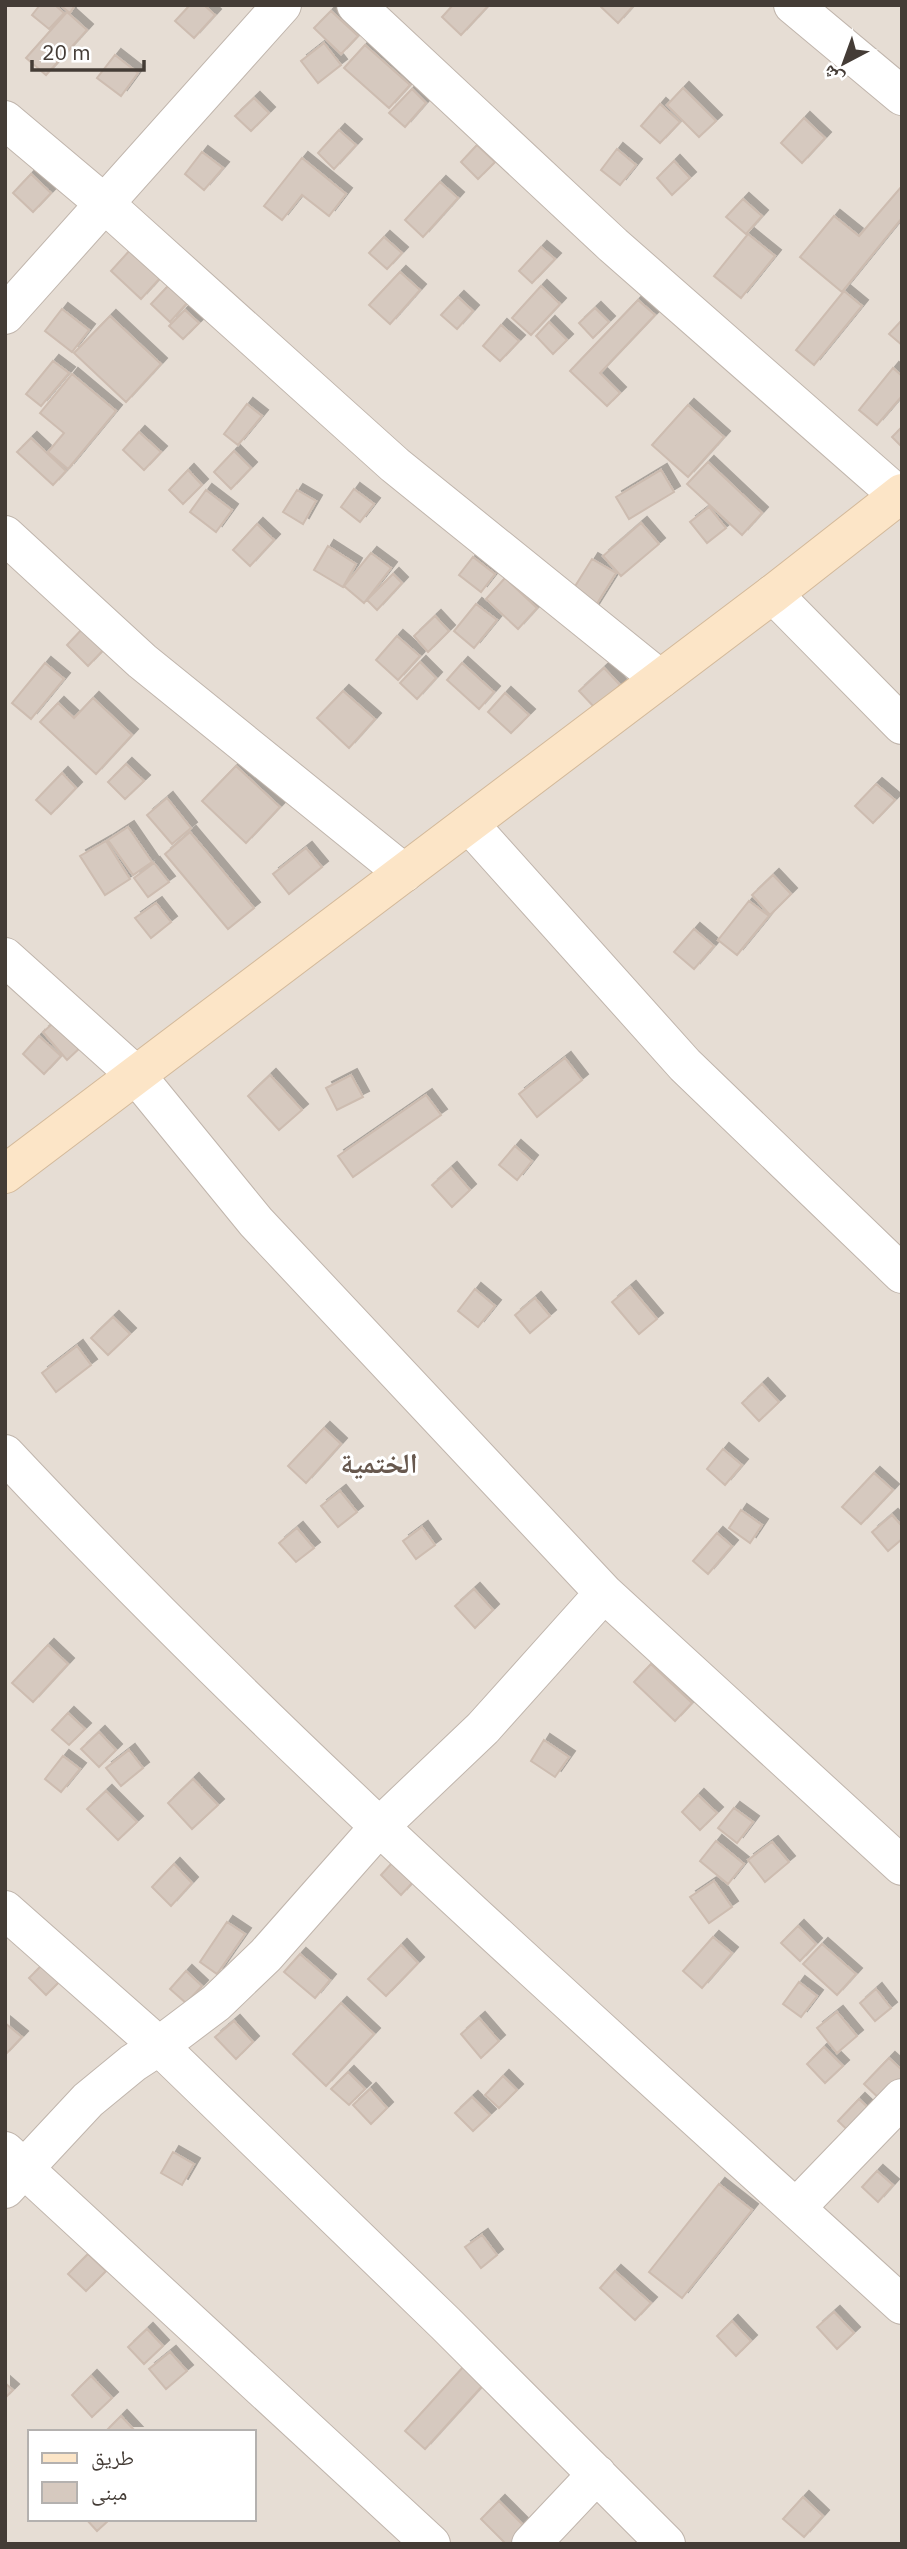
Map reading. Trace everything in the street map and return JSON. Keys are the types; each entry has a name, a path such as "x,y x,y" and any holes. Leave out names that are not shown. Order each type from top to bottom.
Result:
{"street":[{"path":"5,315 282,5"},
{"path":"5,1174 773,594 900,495 613,244 356,5"},
{"path":"793,5 902,96"},
{"path":"5,120 106,205 395,465 660,679"},
{"path":"5,535 142,661 404,873"},
{"path":"773,594 902,725"},
{"path":"469,824 684,1065 899,1267"},
{"path":"5,957 136,1075 257,1222 604,1593 902,1866"},
{"path":"5,1454 104,1560 379,1827 902,2305"},
{"path":"431,2544 11,2170 88,2100 133,2063 216,2003 267,1955 379,1827 482,1728 604,1593"},
{"path":"5,1910 159,2046 445,2323 666,2544"},
{"path":"796,2208 902,2098"},
{"path":"531,2544 597,2474"}],"shaded area":[{"path":"5,5 902,5 902,2544 5,2544"}],"building":[{"path":"40,5 55,5 64,13 49,29 32,15"},
{"path":"60,5 75,5 70,13"},
{"path":"190,5 204,5 215,15 194,38 175,21"},
{"path":"453,5 489,5 461,35 442,17"},
{"path":"599,5 634,5 618,23"},
{"path":"331,11 358,36 341,54 314,28"},
{"path":"67,12 87,30 46,75 26,58"},
{"path":"324,43 341,65 318,83 301,61"},
{"path":"365,45 410,85 389,108 344,68"},
{"path":"115,55 138,73 121,96 97,78"},
{"path":"683,88 716,121 699,137 667,105"},
{"path":"412,89 426,103 405,127 389,113"},
{"path":"254,98 269,113 251,131 235,116"},
{"path":"660,104 680,122 660,143 641,126"},
{"path":"804,118 825,138 802,163 781,143"},
{"path":"339,130 356,145 334,169 318,153"},
{"path":"477,145 495,162 478,179 461,162"},
{"path":"617,149 636,165 620,185 601,170"},
{"path":"202,152 223,168 204,190 185,174"},
{"path":"302,158 346,194 329,216 302,195 282,220 264,206"},
{"path":"674,161 690,178 672,195 657,178"},
{"path":"31,174 51,193 33,212 13,193"},
{"path":"440,182 458,198 423,237 405,220"},
{"path":"902,186 902,218 842,292 800,257 834,216 859,236"},
{"path":"743,199 762,216 746,234 726,217"},
{"path":"748,234 775,256 741,298 714,276"},
{"path":"384,237 402,253 387,269 369,253"},
{"path":"541,247 555,259 532,283 519,271"},
{"path":"131,249 161,277 141,299 111,271"},
{"path":"400,272 420,290 390,324 369,305"},
{"path":"168,286 187,303 170,322 151,304"},
{"path":"541,286 560,304 531,335 512,318"},
{"path":"844,291 862,306 814,365 796,350"},
{"path":"458,297 473,311 457,329 441,315"},
{"path":"638,300 655,315 600,373 620,393 607,406 570,371"},
{"path":"595,308 609,322 593,338 579,323"},
{"path":"62,309 89,330 72,352 45,331"},
{"path":"185,310 199,323 183,339 169,326"},
{"path":"110,316 161,364 126,402 74,353"},
{"path":"902,320 902,345 889,334"},
{"path":"549,322 567,340 553,354 536,336"},
{"path":"501,325 519,341 500,361 483,346"},
{"path":"53,361 69,373 41,406 26,394"},
{"path":"893,368 902,376 902,396 877,425 859,410"},
{"path":"72,374 116,411 68,469 48,452 64,433 40,413"},
{"path":"247,404 262,416 238,445 224,434"},
{"path":"688,405 724,437 688,477 652,445"},
{"path":"902,427 902,447 892,437"},
{"path":"139,432 161,452 144,470 123,450"},
{"path":"31,438 66,471 53,485 17,452"},
{"path":"234,451 251,468 231,489 214,472"},
{"path":"708,462 762,513 742,535 687,484"},
{"path":"188,470 202,485 183,504 169,490"},
{"path":"661,470 674,492 629,519 616,497"},
{"path":"354,489 374,504 360,522 341,507"},
{"path":"206,490 232,510 216,532 190,512"},
{"path":"297,490 316,501 303,524 283,512"},
{"path":"709,507 726,528 707,543 690,522"},
{"path":"641,523 659,544 621,576 603,556"},
{"path":"257,524 274,540 250,566 233,550"},
{"path":"328,546 356,564 343,587 314,570"},
{"path":"371,553 391,568 364,603 344,586"},
{"path":"473,557 495,574 481,592 459,575"},
{"path":"592,559 616,573 593,610 569,596"},
{"path":"393,574 402,583 377,610 367,600"},
{"path":"505,578 537,608 518,629 486,599"},
{"path":"476,604 497,620 474,648 454,631"},
{"path":"435,616 449,631 428,652 414,636"},
{"path":"87,624 108,645 88,666 67,645"},
{"path":"397,636 420,656 398,680 376,660"},
{"path":"420,662 436,678 417,699 400,683"},
{"path":"45,663 64,679 31,719 12,703"},
{"path":"462,663 494,692 479,709 447,680"},
{"path":"604,668 620,685 596,709 579,691"},
{"path":"343,691 375,719 349,748 317,718"},
{"path":"505,693 529,715 511,733 488,712"},
{"path":"93,698 132,735 96,774 40,722 58,703 74,718"},
{"path":"126,764 144,781 125,799 108,782"},
{"path":"236,766 280,807 246,843 202,801"},
{"path":"62,773 76,788 51,814 36,800"},
{"path":"876,784 895,800 873,823 855,806"},
{"path":"167,798 191,828 172,844 147,815"},
{"path":"128,827 152,862 133,875 108,840"},
{"path":"190,832 254,908 228,929 165,854"},
{"path":"106,841 130,879 105,895 80,856"},
{"path":"306,848 322,867 289,894 273,874"},
{"path":"154,863 169,882 148,897 134,878"},
{"path":"773,875 791,894 770,915 752,895"},
{"path":"749,901 769,916 737,955 718,940"},
{"path":"156,903 171,922 151,938 135,918"},
{"path":"694,929 714,946 694,969 674,952"},
{"path":"59,1018 83,1045 67,1060 43,1032"},
{"path":"39,1036 61,1056 44,1074 23,1054"},
{"path":"565,1058 582,1080 537,1117 519,1094"},
{"path":"270,1075 302,1110 279,1130 248,1096"},
{"path":"351,1075 363,1097 337,1110 326,1088"},
{"path":"426,1095 441,1115 353,1177 338,1156"},
{"path":"515,1146 532,1161 517,1180 499,1165"},
{"path":"451,1168 470,1190 452,1207 432,1185"},
{"path":"630,1287 657,1319 639,1334 612,1302"},
{"path":"475,1289 495,1306 478,1327 458,1311"},
{"path":"535,1298 550,1316 530,1333 515,1315"},
{"path":"113,1317 130,1334 108,1355 91,1338"},
{"path":"77,1346 91,1365 56,1392 42,1373"},
{"path":"762,1384 779,1402 759,1421 742,1403"},
{"path":"324,1428 341,1444 306,1483 288,1466"},
{"path":"723,1449 742,1465 725,1485 707,1469"},
{"path":"874,1473 893,1490 861,1524 842,1507"},
{"path":"340,1491 357,1512 338,1527 321,1506"},
{"path":"741,1510 762,1525 750,1543 729,1528"},
{"path":"892,1515 902,1526 902,1539 888,1551 872,1532"},
{"path":"422,1527 435,1545 416,1559 403,1541"},
{"path":"297,1528 314,1548 296,1562 279,1543"},
{"path":"717,1533 732,1546 708,1574 693,1561"},
{"path":"474,1589 493,1610 475,1628 455,1606"},
{"path":"48,1645 68,1664 33,1702 12,1683"},
{"path":"651,1664 692,1703 675,1721 634,1682"},
{"path":"68,1713 85,1729 69,1745 52,1730"},
{"path":"99,1732 116,1750 99,1767 81,1749"},
{"path":"544,1740 569,1757 555,1777 531,1761"},
{"path":"129,1750 143,1768 121,1786 106,1768"},
{"path":"63,1756 80,1769 61,1792 45,1779"},
{"path":"193,1779 218,1805 192,1829 168,1803"},
{"path":"106,1791 137,1822 118,1840 87,1809"},
{"path":"698,1795 717,1813 700,1830 682,1812"},
{"path":"734,1808 753,1822 737,1843 718,1828"},
{"path":"716,1841 744,1864 728,1884 700,1861"},
{"path":"772,1842 789,1862 765,1882 748,1860"},
{"path":"393,1862 413,1882 401,1895 381,1875"},
{"path":"174,1864 192,1883 171,1906 152,1887"},
{"path":"714,1881 732,1907 709,1923 690,1897"},
{"path":"227,1922 245,1934 217,1974 200,1962"},
{"path":"798,1926 816,1944 800,1961 781,1943"},
{"path":"713,1937 732,1953 702,1988 683,1971"},
{"path":"822,1944 856,1974 837,1995 803,1964"},
{"path":"401,1945 418,1963 386,1996 368,1979"},
{"path":"300,1954 330,1980 315,1998 284,1972"},
{"path":"46,1961 63,1978 46,1995 29,1978"},
{"path":"186,1971 202,1986 186,2003 170,1989"},
{"path":"799,1982 817,1996 801,2017 783,2004"},
{"path":"876,1989 891,2008 875,2021 860,2003"},
{"path":"341,2003 374,2034 326,2086 293,2054"},
{"path":"837,2012 857,2036 837,2053 817,2028"},
{"path":"479,2018 499,2041 481,2058 461,2034"},
{"path":"234,2021 253,2042 236,2059 215,2037"},
{"path":"5,2023 22,2037 5,2055"},
{"path":"824,2047 843,2066 825,2083 807,2064"},
{"path":"889,2058 902,2070 902,2087 885,2104 864,2084"},
{"path":"348,2072 365,2089 349,2105 331,2089"},
{"path":"503,2076 517,2090 499,2108 485,2095"},
{"path":"370,2089 387,2108 371,2124 353,2105"},
{"path":"472,2097 490,2115 473,2131 455,2113"},
{"path":"859,2099 881,2120 860,2142 838,2121"},
{"path":"173,2152 194,2164 182,2185 161,2173"},
{"path":"877,2171 893,2185 878,2202 862,2187"},
{"path":"719,2184 752,2210 682,2298 649,2272"},
{"path":"482,2235 497,2255 481,2268 465,2247"},
{"path":"88,2254 106,2271 86,2291 68,2274"},
{"path":"615,2271 651,2303 635,2320 600,2288"},
{"path":"834,2312 854,2333 837,2349 817,2327"},
{"path":"732,2321 751,2341 736,2356 717,2336"},
{"path":"147,2329 163,2346 144,2364 128,2347"},
{"path":"170,2352 187,2371 166,2389 149,2369"},
{"path":"464,2366 484,2384 425,2449 405,2431"},
{"path":"91,2376 112,2398 92,2417 72,2395"},
{"path":"5,2383 13,2390 5,2398"},
{"path":"121,2416 134,2430 107,2430"},
{"path":"803,2497 823,2516 804,2537 783,2519"},
{"path":"499,2501 534,2536 526,2544 506,2544 481,2519"},
{"path":"88,2521 108,2521 97,2531"}],"district":[{"name":"الختمية","path":"379,1463"}]}
